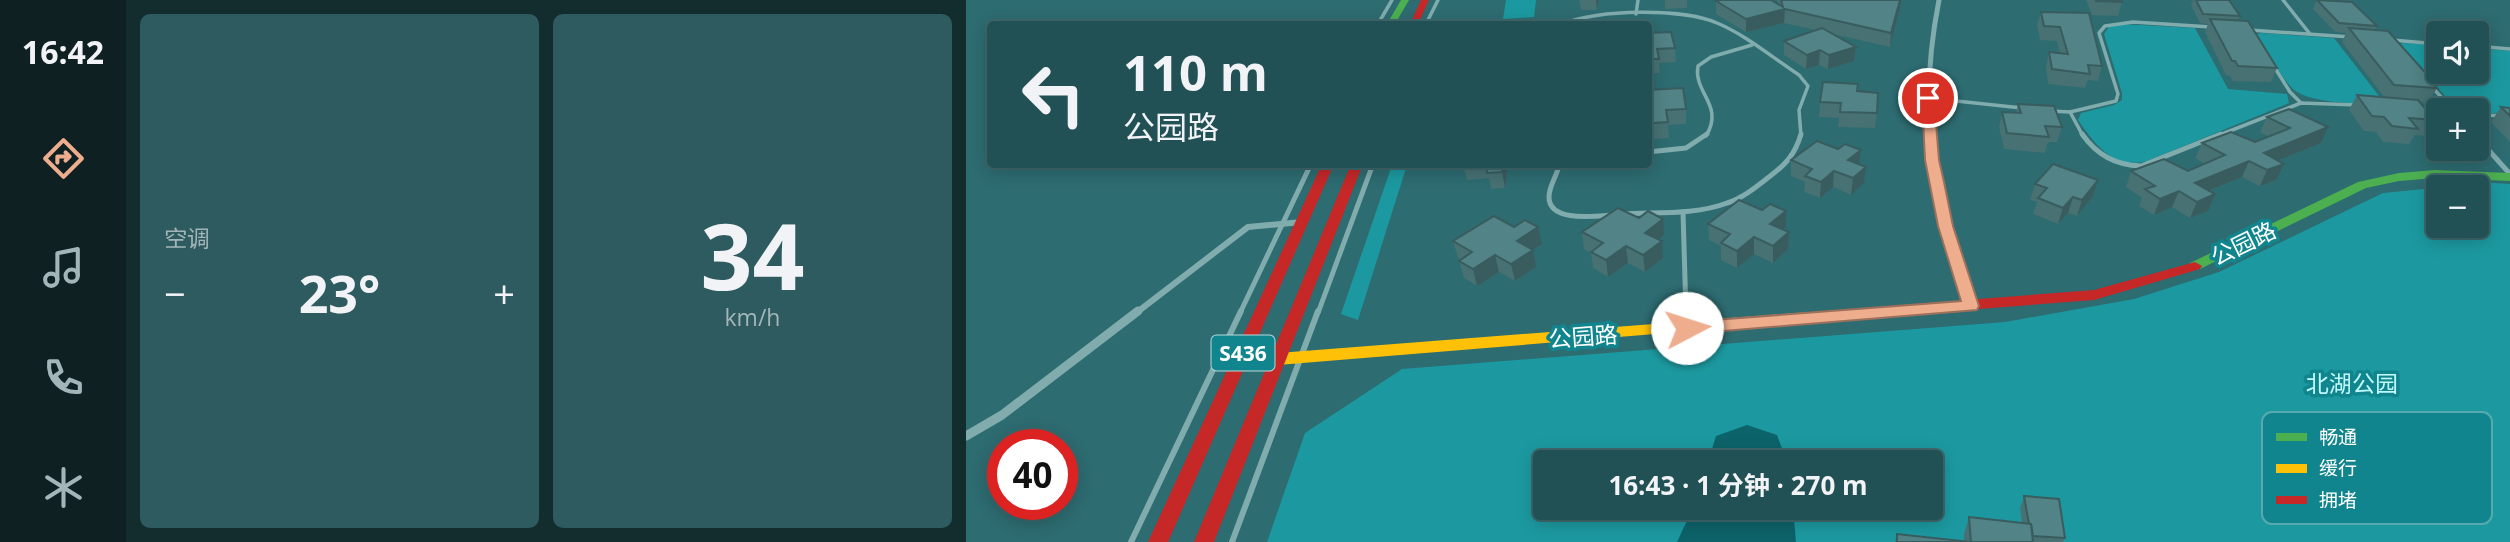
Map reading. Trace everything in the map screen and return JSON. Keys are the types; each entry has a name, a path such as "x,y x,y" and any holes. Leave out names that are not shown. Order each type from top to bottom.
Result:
{"main road":[{"path":"1393,21 1405,0"},
{"path":"1415,21 1425,0"},
{"name":"S436","path":"1158,542 1326,168"},
{"name":"S436","path":"1204,542 1355,168"},
{"name":"公园路","path":"1278,359 2094,295 2194,266 2362,186 2383,179 2456,172 2510,176"}],"street":[{"path":"1939,0 1928,55 1932,160 1946,226 1971,306"},
{"path":"966,436 1002,415 1248,227 1302,222"}],"lane":[{"path":"1380,21 1392,0"},
{"path":"1428,21 1438,0"},
{"path":"1636,14 1638,0"},
{"path":"2283,0 2310,34"},
{"path":"1558,168 1549,201 1557,211 1579,217 1683,212 1737,200 1785,165 1800,144 1800,110 1808,86 1799,75 1703,17 1636,14 1582,16 1570,21"},
{"path":"2047,110 2070,113 2110,103 2118,98 2099,33 2105,26 2133,22 2211,27"},
{"path":"2237,29 2364,38"},
{"path":"2250,30 2257,40"},
{"path":"2400,50 2391,40 2426,43"},
{"path":"1652,152 1672,152 1694,146 1708,134 1712,113 1710,103 1697,78 1698,66 1711,57 1752,45"},
{"path":"2489,47 2510,49"},
{"path":"2270,61 2290,92 2301,103"},
{"path":"2430,84 2442,98"},
{"path":"1928,98 2034,109"},
{"path":"2070,113 2096,153 2121,165 2141,166 2301,103 2370,106"},
{"path":"2411,109 2426,110"},
{"path":"2489,115 2510,117"},
{"path":"2489,151 2510,176"},
{"path":"1131,542 1309,168"},
{"path":"1232,542 1372,168"},
{"path":"1683,212 1687,328"}],"green space":[{"path":"1506,0 1536,0 1534,17 1503,19"},
{"path":"2121,24 2195,28 2228,89 2287,94 2289,103 2147,161 2135,163 2115,159 2099,146 2078,120 2081,113 2114,105 2122,100 2104,34 2109,27"},
{"path":"2257,34 2334,38 2386,105 2321,100 2297,92 2281,74"},
{"path":"2402,43 2426,44 2426,75 2400,46"},
{"path":"2489,49 2510,51 2510,115 2489,113 2489,98 2447,98 2434,84 2489,84"},
{"path":"1391,168 1406,168 1358,320 1341,314"},
{"name":"北湖公园","path":"2489,183 2510,184 2510,542 1267,542 1305,433 1402,369 2005,322 2134,299 2219,272 2383,193 2426,188 2426,238 2489,238"}],"shaded area":[{"path":"1747,425 1777,435 1783,450 1712,450 1716,436"},
{"path":"1687,520 1794,520 1796,542 1677,542"}],"building":[{"path":"1771,0 1783,7 1781,0 1900,0 1891,33 1785,9 1746,19 1716,1"},
{"path":"2120,0 2122,2 2096,1"},
{"path":"2196,0 2229,0 2240,16 2203,14"},
{"path":"2317,0 2352,2 2377,26 2339,23"},
{"path":"2041,12 2089,13 2102,66 2088,65 2090,74 2052,69 2049,52 2068,54 2060,27 2044,26"},
{"path":"2210,19 2248,21 2277,68 2238,66 2232,61"},
{"path":"1822,28 1856,47 1829,55 1820,50 1807,55 1784,41"},
{"path":"2349,28 2388,31 2426,73 2426,84 2433,84 2437,88 2394,85"},
{"path":"1671,32 1675,48 1657,49 1659,59 1652,59 1652,33"},
{"path":"1823,82 1858,84 1857,91 1878,93 1877,113 1840,112 1841,103 1820,102"},
{"path":"1683,88 1686,109 1666,110 1668,122 1653,123 1652,90"},
{"path":"2357,95 2418,100 2426,109 2426,119 2409,118 2418,129 2392,126 2384,117 2372,116"},
{"path":"2018,104 2054,106 2062,127 2045,126 2049,137 2007,133 2002,112 2021,113"},
{"path":"2501,107 2510,108 2510,116"},
{"path":"2289,109 2328,127 2264,153 2284,164 2267,170 2249,161 2195,183 2215,194 2197,202 2179,191 2160,199 2145,189 2155,186 2131,171 2164,159 2188,171 2225,155 2202,143 2231,132 2255,142 2290,128 2267,117"},
{"path":"1817,141 1838,149 1845,144 1861,150 1848,160 1866,167 1853,178 1834,171 1821,182 1805,176 1812,169 1791,160"},
{"path":"2053,164 2098,180 2082,200 2073,197 2063,208 2038,198 2047,188 2035,184"},
{"path":"1487,168 1502,168 1502,172 1487,173"},
{"path":"1739,200 1762,210 1770,204 1786,211 1770,224 1789,232 1773,246 1754,237 1737,251 1721,243 1730,234 1708,224"},
{"path":"1618,208 1639,218 1648,211 1663,219 1645,233 1662,241 1643,255 1626,246 1606,260 1591,252 1603,243 1582,232"},
{"path":"1494,216 1514,227 1525,220 1538,227 1517,241 1533,250 1511,264 1495,255 1473,269 1459,261 1472,252 1453,241"},
{"path":"2024,496 2059,499 2065,538 2033,536"},
{"path":"1969,517 2031,524 2033,542 1971,542"},
{"path":"1897,534 1971,542 1897,542"}],"traffic: fast":[{"path":"1393,21 1405,0"},
{"path":"2195,266 2362,185 2399,177 2435,174 2510,177"}],"traffic: slow":[{"path":"1278,359 1809,317"}],"traffic: jam":[{"path":"1415,21 1425,0"},
{"path":"1158,542 1326,168"},
{"path":"1204,542 1355,168"},
{"path":"1809,317 2094,295 2195,266"}],"route":[{"path":"1687,328 1971,306 1946,226 1932,160 1928,98"}]}
